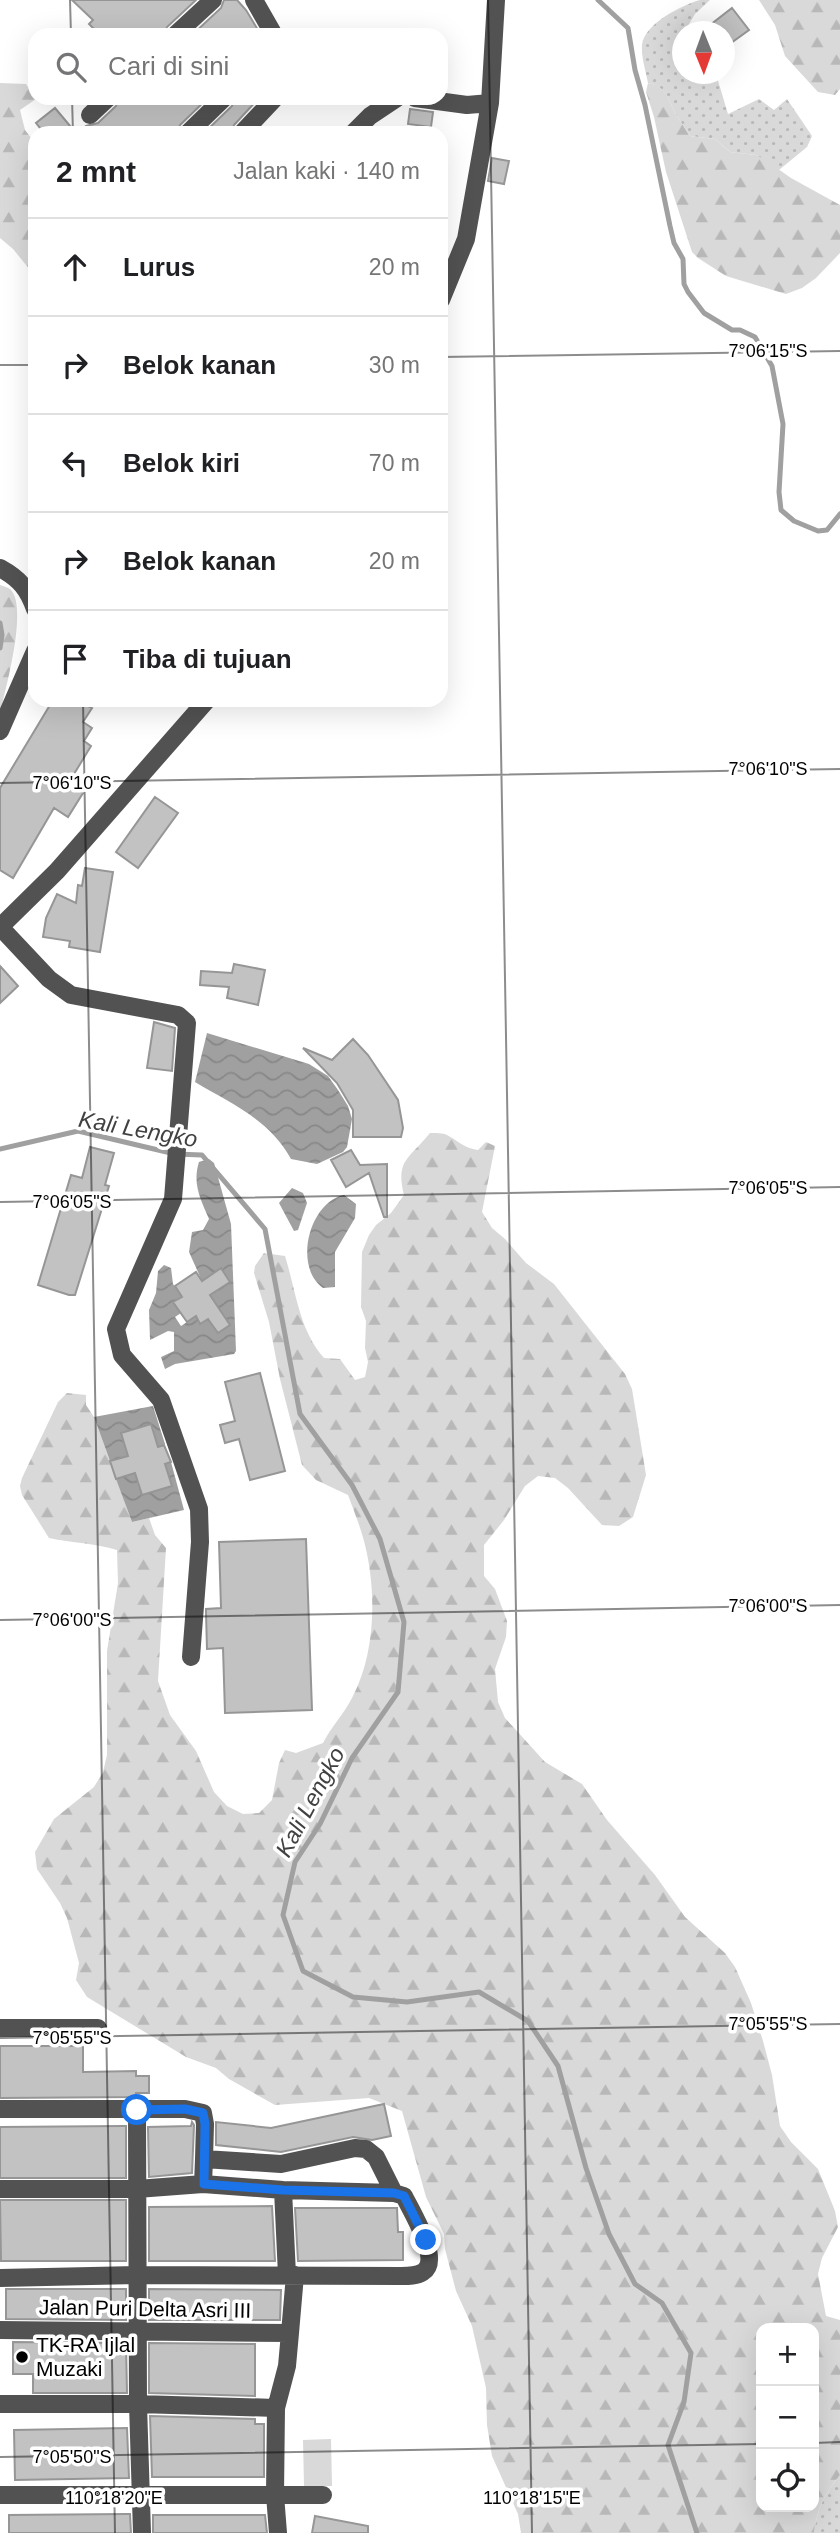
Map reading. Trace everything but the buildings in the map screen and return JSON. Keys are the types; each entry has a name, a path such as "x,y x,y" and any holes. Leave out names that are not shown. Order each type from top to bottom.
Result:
{"street":[{"path":"183,28 213,0"},
{"path":"254,0 270,28"},
{"path":"448,283 466,239 490,103 496,0"},
{"path":"448,102 490,103"},
{"path":"90,115 101,105"},
{"path":"195,126 217,105"},
{"path":"249,126 268,105"},
{"path":"360,126 386,105"},
{"path":"0,568 28,590"},
{"path":"0,731 28,666"},
{"path":"191,1657 200,1542 199,1509 161,1401 122,1355 116,1329 173,1199 187,1023 178,1015 71,995 49,979 3,918 57,871 201,707"},
{"path":"0,2028 98,2028"},
{"path":"0,2109 185,2109 203,2113 204,2184"},
{"path":"137,2110 138,2404 142,2533"},
{"path":"205,2159 281,2164 355,2148 366,2149 376,2157 394,2193"},
{"path":"0,2189 137,2189 204,2184 283,2190 394,2193 404,2196 426,2240 428,2261 424,2272 401,2276 137,2275 0,2278"},
{"path":"278,2533 275,2496 276,2408 287,2366 291,2275 283,2190"},
{"name":"Jalan Puri Delta Asri III","path":"0,2330 290,2333"},
{"path":"0,2404 276,2408"},
{"path":"0,2495 323,2495"}],"green space":[{"path":"700,0 710,0 691,21 672,21 672,84 719,84 728,114 759,99 774,110 787,99 812,136 807,147 779,170 756,155 730,152 715,139 690,136 664,91 648,83 642,54 644,37 665,16"},
{"path":"759,0 840,0 840,89 835,95 818,92 785,56 775,25"},
{"path":"0,83 26,84 28,104 20,110 28,134 28,267 0,238"},
{"path":"648,83 664,91 690,136 715,139 730,152 756,155 840,205 840,253 816,278 802,288 786,294 726,276 692,252 666,172 646,92"},
{"path":"0,585 10,589 15,598 17,630 0,713"},
{"path":"430,1133 447,1135 478,1150 486,1142 495,1146 482,1212 492,1228 526,1263 554,1284 625,1374 632,1389 646,1475 633,1517 619,1526 602,1525 568,1488 555,1478 538,1476 525,1486 504,1520 484,1545 484,1576 495,1589 507,1621 506,1637 495,1669 498,1702 505,1718 545,1762 582,1784 607,1820 655,1875 685,1917 725,1953 735,1967 751,2003 763,2041 772,2075 780,2126 791,2142 818,2169 835,2211 838,2227 822,2258 818,2274 826,2316 840,2320 840,2475 819,2510 819,2323 756,2323 756,2512 818,2512 814,2533 521,2533 518,2514 492,2456 487,2425 486,2388 472,2326 456,2291 445,2249 444,2234 426,2197 402,2111 369,2098 275,2105 229,2079 216,2068 186,2057 87,1997 76,1980 79,1963 67,1918 37,1869 35,1852 54,1819 94,1787 103,1772 107,1755 107,1651 118,1583 117,1550 49,1538 22,1495 22,1478 58,1402 67,1393 86,1395 86,1405 94,1417 132,1522 149,1518 155,1535 166,1548 158,1681 170,1715 196,1751 214,1792 227,1806 243,1814 259,1813 272,1800 279,1763 285,1750 296,1753 323,1743 352,1698 366,1661 372,1621 371,1580 364,1541 348,1495 316,1480 302,1465 269,1322 254,1273 255,1266 264,1253 285,1256 299,1310 316,1347 324,1358 340,1359 355,1380 365,1377 368,1362 365,1348 366,1321 361,1307 362,1252 376,1225 391,1213 404,1195 401,1174 411,1154"},
{"path":"331,2439 332,2486 304,2486 303,2440"},
{"path":"840,2475 840,2533 814,2533 817,2516 830,2488"}],"water":[{"path":"207,1033 309,1064 328,1076 348,1106 352,1119 347,1147 343,1152 317,1164 291,1159 261,1123 195,1082"},
{"path":"209,1159 214,1163 231,1224 236,1351 234,1354 175,1364 165,1369 161,1357 174,1351 174,1332 168,1331 150,1340 149,1310 156,1293 158,1271 164,1265 171,1268 173,1284 182,1297 174,1302 181,1313 175,1317 181,1326 196,1316 201,1324 208,1319 218,1333 230,1325 210,1295 230,1281 221,1268 202,1281 189,1252 192,1232 203,1230 209,1219 198,1192 196,1178 199,1162"},
{"path":"292,1188 303,1193 307,1203 298,1230 294,1231 279,1203"},
{"path":"344,1195 356,1204 355,1218 335,1252 335,1287 323,1288 314,1278 309,1266 309,1236 322,1210 332,1200"},
{"path":"153,1406 165,1444 158,1447 151,1424 121,1433 128,1456 110,1461 94,1417"},
{"path":"171,1462 184,1510 132,1522 116,1479 135,1473 142,1495 171,1486 165,1464"}],"waterway":[{"path":"598,0 628,28 674,243 683,259 684,284 704,313 732,330 740,330 755,337 772,366 783,424 779,492 781,510 794,521 818,531 827,530 840,514"},
{"name":"Kali Lengko","path":"0,623 0,648"},
{"name":"Kali Lengko","path":"0,1149 78,1131 175,1154 202,1155 265,1229 300,1414 352,1485 380,1539 404,1622 398,1692 352,1758 320,1824 295,1862 283,1915 303,1971 353,1997 407,2002 479,1992 528,2021 558,2066 586,2168 609,2234 635,2284 662,2303 691,2353 684,2402 668,2445 697,2533"}],"place":[{"name":"TK-RA Ijlal Muzaki","path":"22,2357"}],"route":[{"path":"137,2110 185,2109 203,2113 204,2184 283,2190 394,2193 404,2196 426,2240"}]}
